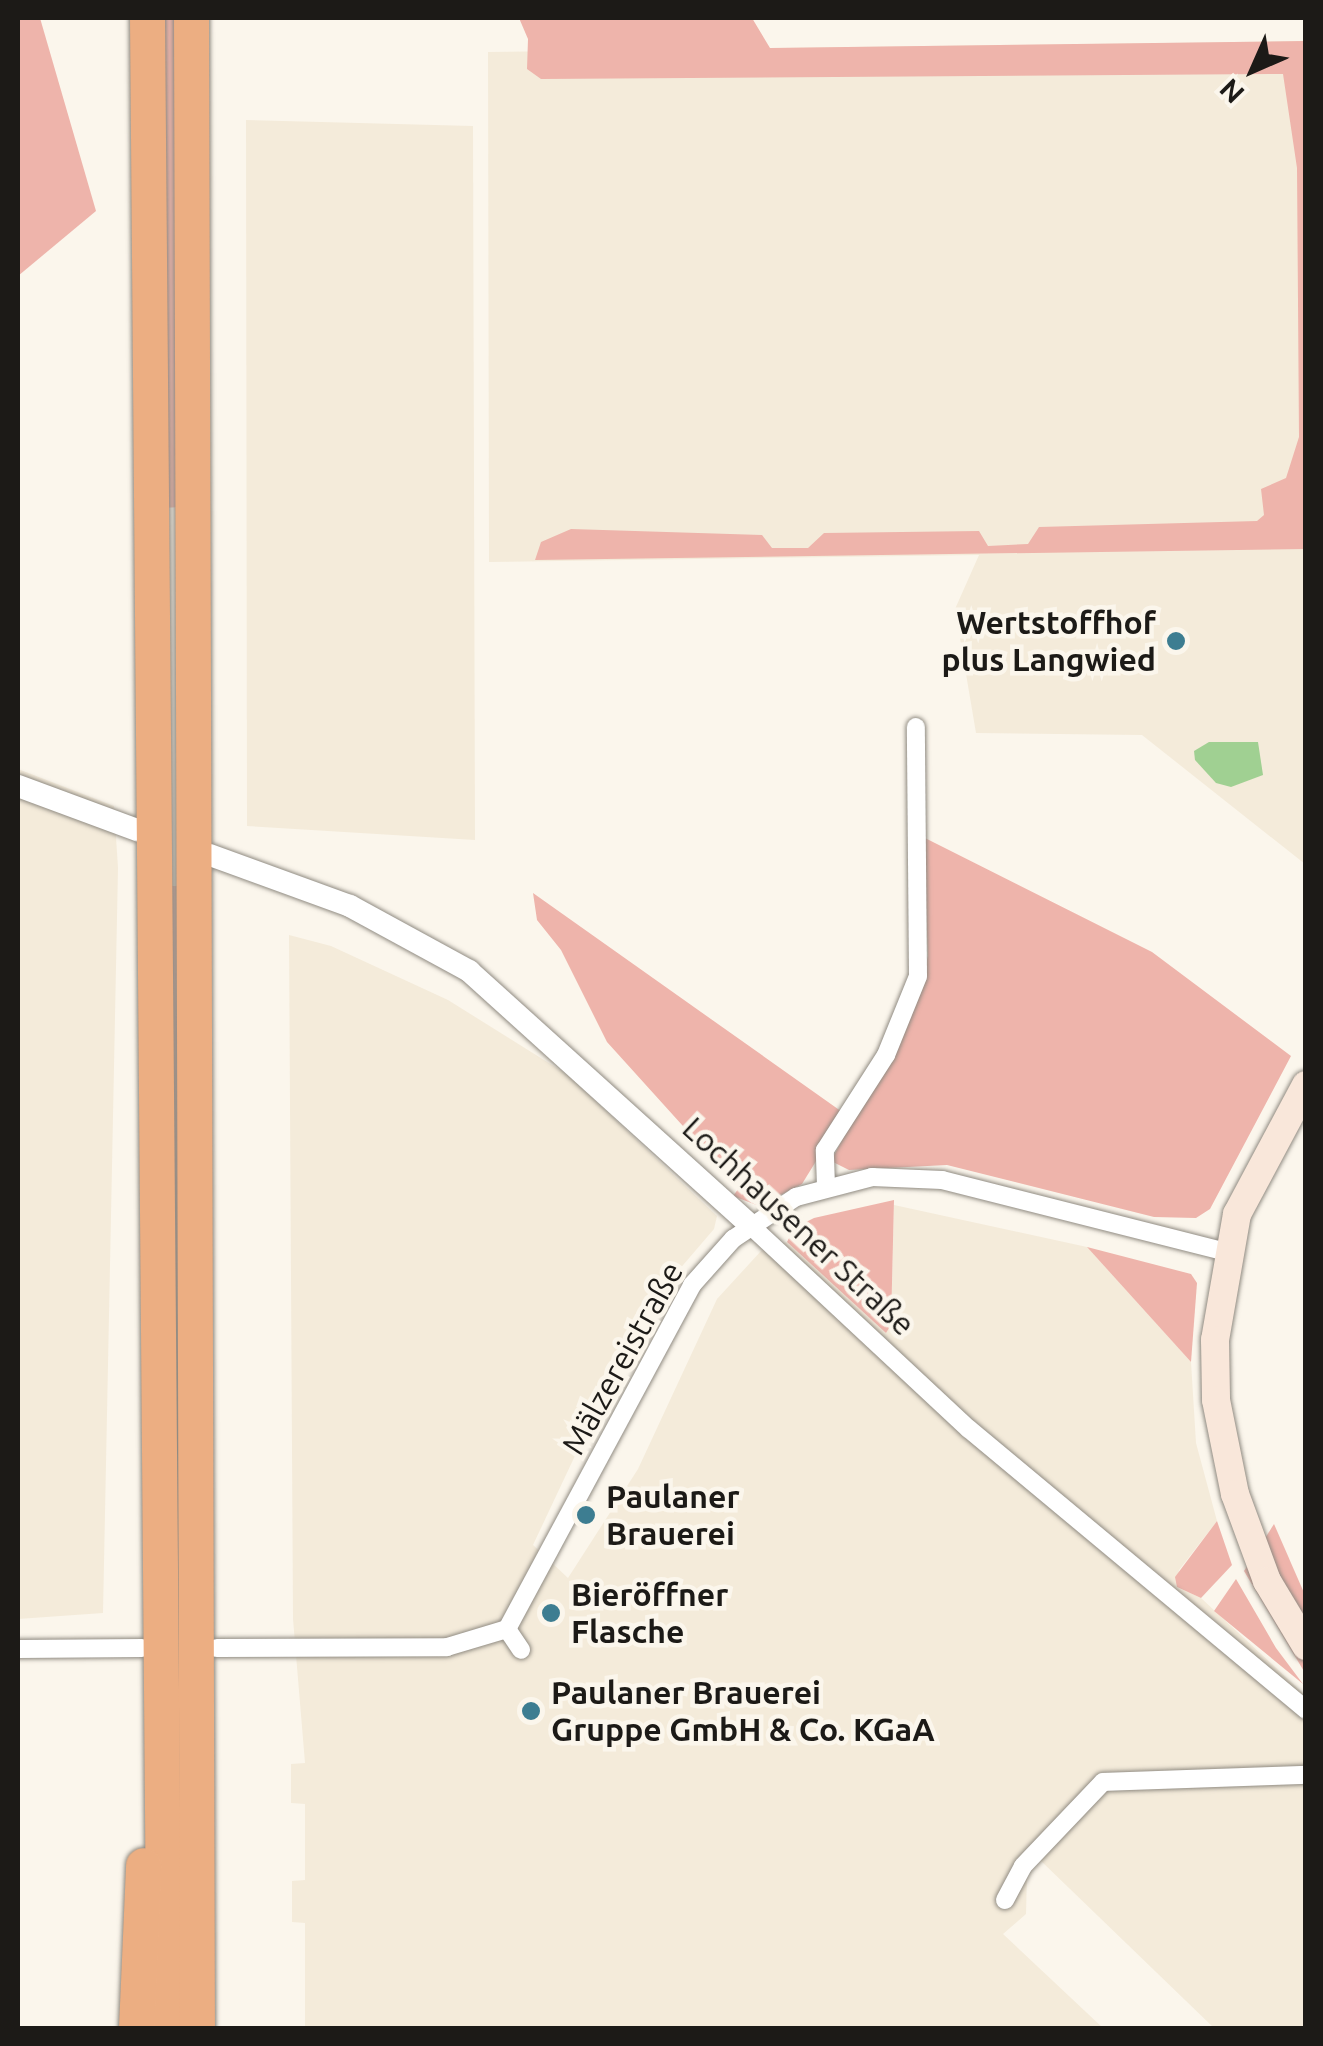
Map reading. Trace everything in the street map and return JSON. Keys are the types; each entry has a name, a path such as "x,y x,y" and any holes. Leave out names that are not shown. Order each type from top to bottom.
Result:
{"highway":[{"path":"146,18 164,2028"},
{"path":"191,18 197,2028"},
{"path":"136,2028 151,1768 163,1742"}],"main road":[{"path":"1306,1085 1260,1164 1226,1252 1215,1340 1223,1446 1267,1581 1306,1646"}],"street":[{"path":"826,1186 825,1150 886,1054 918,976 916,727"},
{"path":"18,786 137,830"},
{"name":"Lochhausener Straße","path":"210,856 350,906 468,972 750,1225 969,1429 1306,1710"},
{"name":"Mälzereistraße","path":"507,1628 692,1285 750,1225 826,1186 898,1175 942,1180 1226,1252"},
{"path":"217,1648 447,1647 507,1628 522,1650"},
{"path":"18,1648 142,1648"},
{"path":"1005,1900 1022,1866 1103,1782 1306,1775"}],"shaded area":[{"path":"18,18 40,18 96,211 18,276"},
{"path":"157,18 182,18 181,507 162,508"},
{"path":"519,18 752,18 770,48 1305,41 1305,549 535,560 541,542 571,529 762,535 772,548 808,548 824,533 979,531 988,546 1028,544 1039,527 1257,521 1264,515 1261,489 1286,478 1299,437 1297,168 1283,74 541,79 527,69 528,39"},
{"path":"1305,41 1305,864 1142,735 976,733 955,609 979,555 489,562 488,52"},
{"path":"246,120 473,126 475,840 247,826"},
{"path":"1209,742 1258,742 1263,775 1231,787 1216,783 1195,760 1194,751"},
{"path":"18,769 114,806 118,868 103,1613 18,1619"},
{"path":"923,837 1152,952 1291,1056 1210,1209 1196,1218 1154,1217 947,1165 849,1170 831,1161 917,998 928,956"},
{"path":"169,886 179,886 182,1638 173,1637"},
{"path":"533,893 845,1114 802,1184 759,1206 733,1196 739,1188 607,1042 561,950 537,920"},
{"path":"289,935 331,946 448,1000 568,1075 717,1216 714,1229 654,1299 629,1341 533,1545 568,1578 638,1469 717,1299 761,1251 787,1242 886,1333 891,1325 894,1205 1087,1247 1191,1362 1196,1443 1217,1521 1179,1570 1177,1587 1201,1598 1305,1695 1305,2028 1214,2028 1040,1860 1027,1875 1026,1914 1003,1934 1103,2028 305,2028 305,1923 292,1922 292,1881 305,1880 305,1804 291,1803 291,1764 305,1763 293,1619"},
{"path":"894,1200 891,1325 886,1333 787,1242 794,1228 814,1218"},
{"path":"1087,1247 1191,1274 1197,1283 1191,1362"},
{"path":"1217,1521 1232,1565 1201,1598 1177,1587 1175,1577"},
{"path":"1274,1524 1305,1595 1305,1673 1244,1571"},
{"path":"1236,1579 1276,1648 1303,1684 1214,1611"}],"place":[{"name":"Wertstoffhof plus Langwied","path":"1176,641"},
{"name":"Paulaner Brauerei","path":"586,1515"},
{"name":"Bieröffner Flasche","path":"551,1613"},
{"name":"Paulaner Brauerei Gruppe GmbH & Co. KGaA","path":"531,1711"}]}
